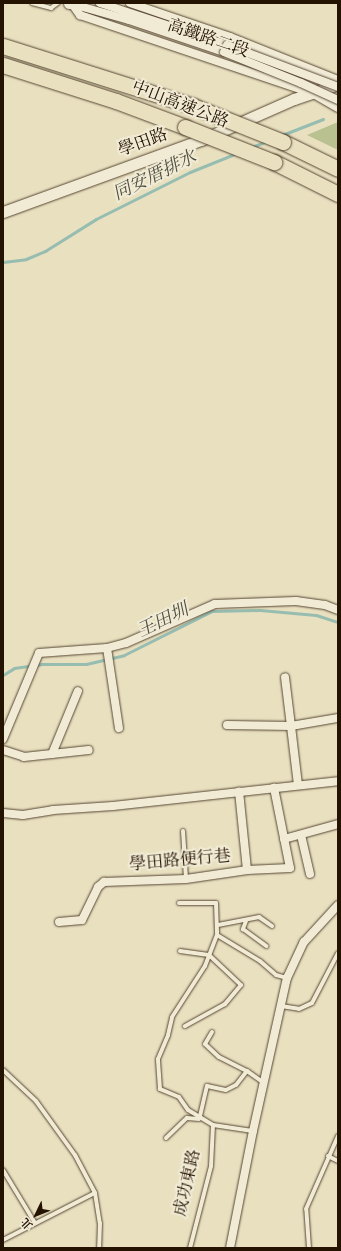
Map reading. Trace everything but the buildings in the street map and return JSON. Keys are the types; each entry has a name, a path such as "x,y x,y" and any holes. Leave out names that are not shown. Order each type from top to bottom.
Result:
{"highway":[{"name":"中山高速公路","path":"3,46 193,106 283,142 338,169"},
{"name":"中山高速公路","path":"3,65 116,101 185,127 274,162 338,194"}],"main road":[{"name":"學田路","path":"3,212 201,140 312,93 338,85"}],"street":[{"path":"71,3 226,48 338,100"},
{"name":"高鐵路二段","path":"71,3 80,15 312,93 338,108"},
{"path":"100,3 226,48 338,85"},
{"name":"高鐵路二段","path":"130,3 230,36 338,80"},
{"path":"312,93 338,100"},
{"path":"3,739 38,653 107,648 126,644 215,604 296,601 325,605 338,610"},
{"path":"107,648 119,728"},
{"path":"285,677 298,785"},
{"path":"52,754 78,691"},
{"path":"227,725 292,726 338,718"},
{"path":"3,750 24,757 89,750"},
{"path":"3,813 23,816 53,810 113,806 338,781"},
{"path":"247,870 290,868 274,788"},
{"name":"學田路便行巷","path":"59,922 82,920 98,887 104,882 186,879 247,870 239,791"},
{"path":"284,839 338,824"},
{"path":"301,835 310,874"},
{"path":"230,1248 252,1131 264,1084 287,978 304,942 338,905"}],"lane":[{"path":"32,3 51,8 58,3"},
{"path":"183,831 186,879"},
{"path":"179,903 216,903 218,925 217,935 196,981 172,1017 168,1035 158,1059 160,1089 179,1097 188,1110 213,1125 252,1131"},
{"path":"218,925 246,921 259,917 272,926"},
{"path":"246,921 243,929 266,946"},
{"path":"217,935 260,961 276,975 287,978"},
{"path":"180,951 209,955 241,985 225,1004 185,1026"},
{"path":"280,1006 299,1009 312,1003 338,953"},
{"path":"212,1032 205,1044 219,1057 247,1071 264,1084"},
{"path":"3,1070 36,1102 75,1155 95,1193 100,1223 99,1248"},
{"path":"200,1118 207,1086 226,1090 236,1085 247,1071"},
{"name":"成功東路","path":"166,1138 187,1118 200,1118"},
{"name":"成功東路","path":"190,1248 211,1166 213,1125"},
{"path":"309,1248 306,1209 338,1136"},
{"path":"328,1156 338,1160"},
{"path":"3,1170 35,1223"},
{"path":"3,1240 95,1193"}],"green space":[{"path":"338,122 338,150 307,135"}],"waterway":[{"name":"同安厝排水","path":"282,135 323,119"},
{"name":"同安厝排水","path":"252,147 267,141"},
{"name":"同安厝排水","path":"3,262 26,259 45,251 96,219 190,172 237,153"},
{"name":"王田圳","path":"3,675 14,668 41,664 86,664 124,655 212,611 260,610 316,615 338,622"}]}
